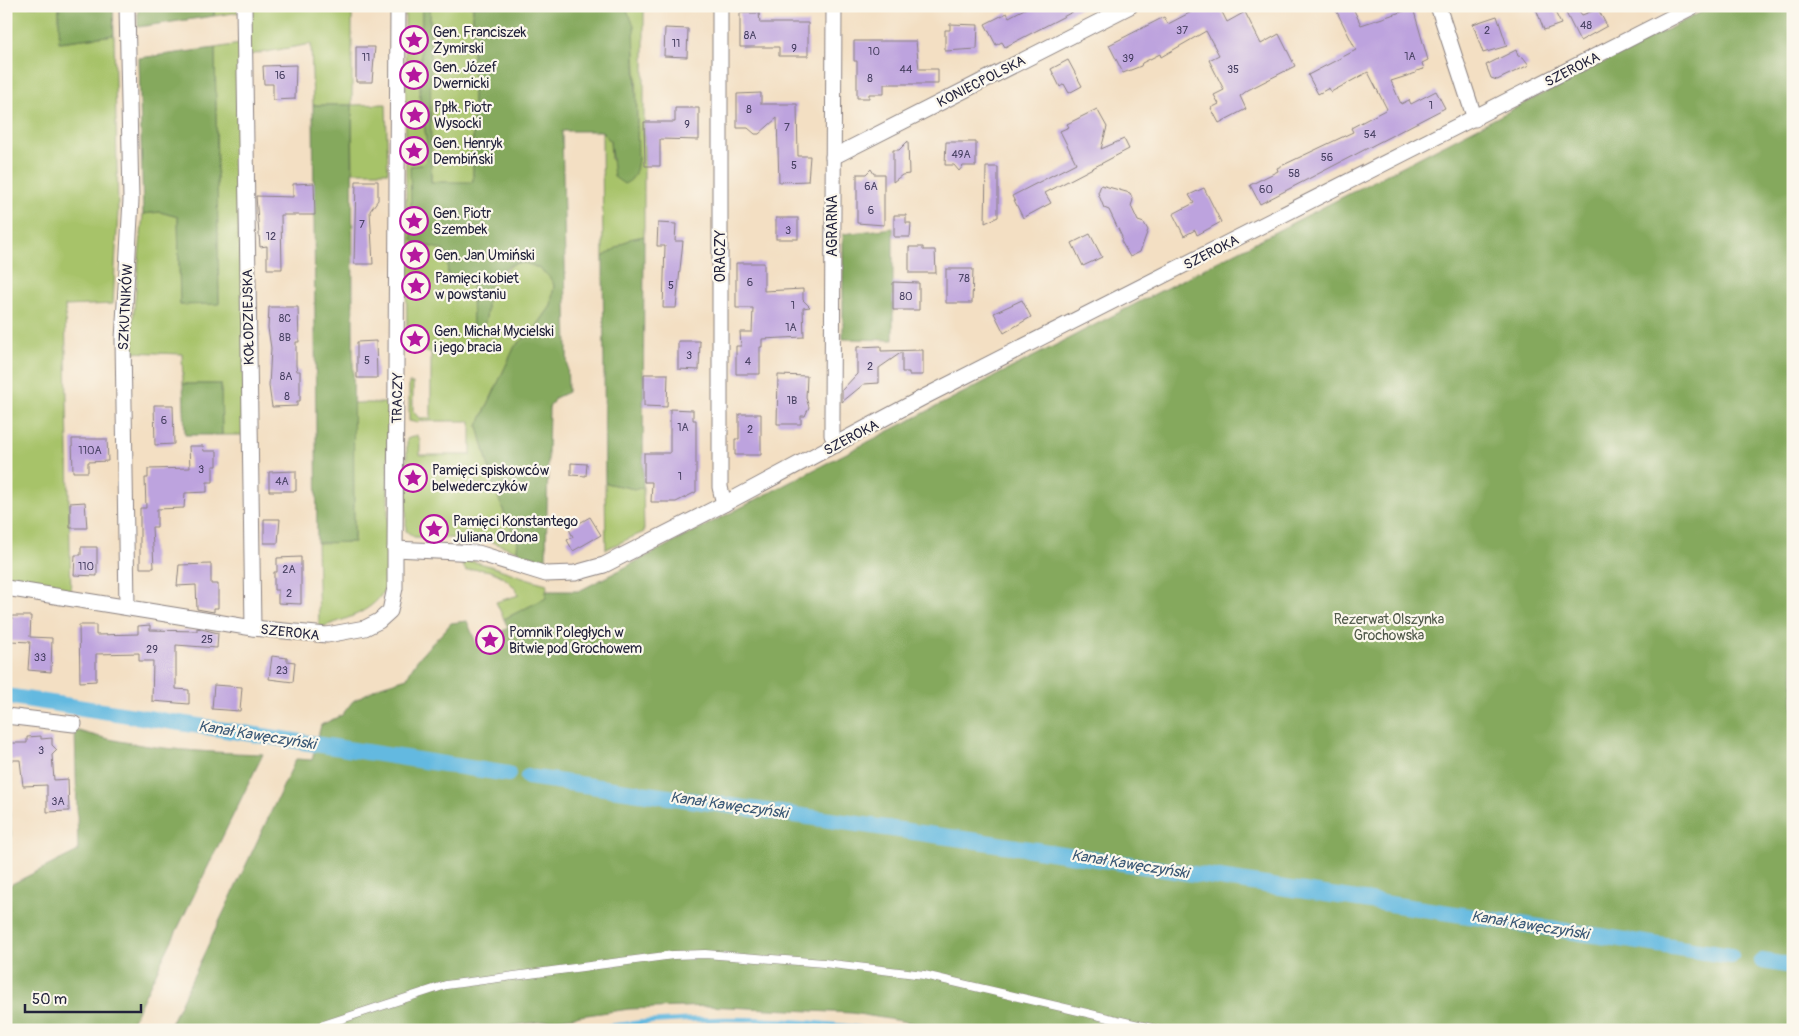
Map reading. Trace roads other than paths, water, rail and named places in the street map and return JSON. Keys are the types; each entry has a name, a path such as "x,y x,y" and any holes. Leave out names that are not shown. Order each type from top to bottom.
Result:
{"street":[{"name":"SZKUTNIKÓW","path":"127,6 132,200 123,339 127,607"},
{"name":"KOŁODZIEJSKA","path":"244,6 253,628"},
{"name":"TRACZY","path":"395,549 398,6"},
{"name":"ORACZY","path":"720,6 720,487 724,504"},
{"name":"AGRARNA","path":"834,6 832,435 836,445"},
{"name":"KONIECPOLSKA","path":"833,157 1130,6"},
{"path":"1438,6 1475,120"},
{"name":"SZEROKA","path":"6,588 253,628 317,636 364,628 379,621 390,611 395,588 395,549 478,553 538,572 575,573 604,565 1279,216 1475,120 1694,6"},
{"path":"6,716 74,724"}],"lane":[{"path":"308,1030 446,985 673,955 705,954 824,963 924,975 1160,1030"}],"waterway":[{"name":"Kanał Kawęczyński","path":"6,696 508,774"},
{"name":"Kanał Kawęczyński","path":"528,777 984,842 1731,956"},
{"name":"Kanał Kawęczyński","path":"1762,961 1793,966"},
{"path":"579,1030 653,1022 728,1019 802,1022 876,1030"}],"railway":[{"path":"698,1030 749,1030"}],"place":[{"name":"Gen. Franciszek Żymirski","path":"414,40"},
{"name":"Gen. Józef Dwernicki","path":"414,75"},
{"name":"Ppłk. Piotr Wysocki","path":"415,115"},
{"name":"Gen. Henryk Dembiński","path":"414,151"},
{"name":"Gen. Piotr Szembek","path":"414,221"},
{"name":"Gen. Jan Umiński","path":"415,255"},
{"name":"Pamięci kobiet w powstaniu","path":"416,286"},
{"name":"Gen. Michał Mycielski i jego bracia","path":"415,339"},
{"name":"Pamięci spiskowców belwederczyków","path":"413,478"},
{"name":"Pamięci Konstantego Juliana Ordona","path":"434,529"},
{"name":"Pomnik Poległych w Bitwie pod Grochowem","path":"490,640"}],"park label":[{"name":"Rezerwat Olszynka Grochowska","path":"1389,628"}]}
